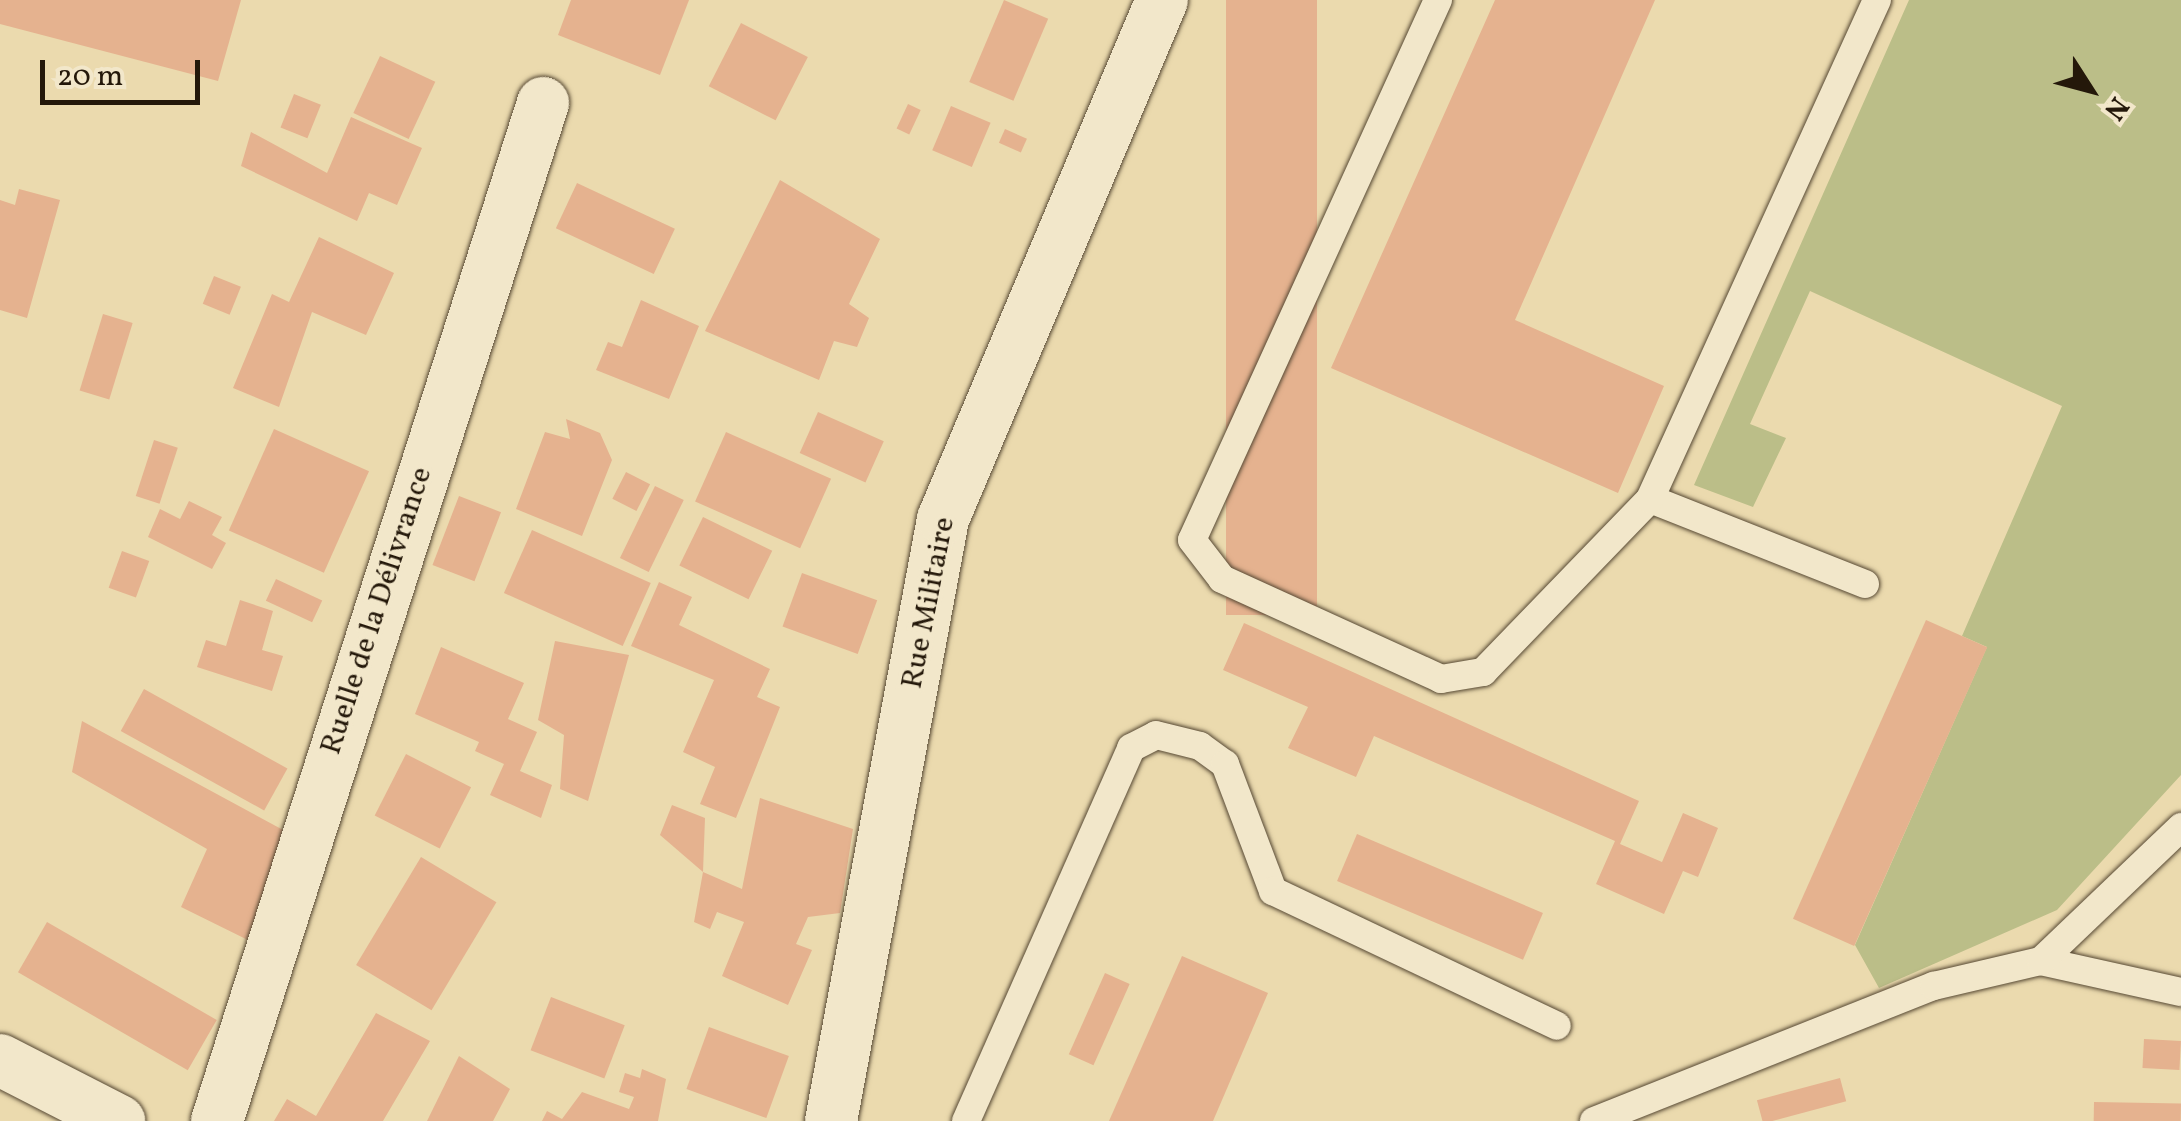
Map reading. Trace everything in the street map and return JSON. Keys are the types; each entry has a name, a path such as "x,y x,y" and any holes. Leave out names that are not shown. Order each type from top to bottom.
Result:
{"street":[{"name":"Rue Militaire","path":"831,1121 943,519 1162,0"},
{"name":"Ruelle de la Délivrance","path":"217,1121 542,104"},
{"path":"0,1060 120,1121"}],"lane":[{"path":"1438,0 1192,540 1222,578 1441,679 1483,672 1650,499 1877,0"},
{"path":"1650,499 1865,584"},
{"path":"966,1121 1144,737 1200,746 1225,764 1260,875 1284,900 1557,1026"},
{"path":"2042,961 2181,827"},
{"path":"1594,1121 1934,986 2042,961 2181,992"}],"green space":[{"path":"1909,0 2181,0 2181,775 2057,910 1879,988 1855,945 1987,647 1962,636 2062,406 1810,291 1750,424 1786,438 1753,507 1694,485"}],"building":[{"path":"0,0 241,0 218,81 0,24"},
{"path":"571,0 689,0 660,75 558,35"},
{"path":"1004,0 1048,19 1013,101 969,82"},
{"path":"1226,0 1317,0 1317,615 1226,615"},
{"path":"1495,0 1655,0 1515,320 1664,386 1618,493 1331,368"},
{"path":"741,23 808,57 776,120 709,86"},
{"path":"380,56 435,82 409,139 353,113"},
{"path":"294,94 321,105 307,138 281,127"},
{"path":"908,104 921,110 909,134 897,128"},
{"path":"951,106 991,123 972,167 932,150"},
{"path":"351,117 422,148 397,205 369,193 357,221 241,166 251,132 327,173"},
{"path":"1005,129 1027,139 1021,152 999,143"},
{"path":"780,180 880,239 849,304 869,318 857,347 834,341 819,380 705,331"},
{"path":"577,183 675,229 654,274 556,228"},
{"path":"19,189 60,200 27,318 0,310 0,200 15,205"},
{"path":"319,237 394,273 366,335 312,312 279,407 233,388 272,294 289,302"},
{"path":"214,276 241,287 230,315 203,304"},
{"path":"641,300 699,326 669,399 596,370 608,342 622,347"},
{"path":"103,314 133,323 109,400 80,391"},
{"path":"818,412 884,441 865,482 800,453"},
{"path":"566,419 600,433 612,460 582,536 516,509 545,432 570,439"},
{"path":"274,429 369,471 324,573 229,530"},
{"path":"726,432 831,479 800,548 695,501"},
{"path":"154,440 178,448 160,504 136,496"},
{"path":"626,472 650,484 636,511 612,499"},
{"path":"655,486 684,500 649,572 620,558"},
{"path":"459,496 501,512 474,581 432,565"},
{"path":"189,501 222,517 212,535 226,543 212,569 148,537 160,509 180,519"},
{"path":"703,517 772,551 749,599 679,566"},
{"path":"532,530 651,583 623,646 504,593"},
{"path":"122,551 149,561 136,598 109,588"},
{"path":"802,573 877,600 858,654 783,627"},
{"path":"276,579 322,601 312,622 266,601"},
{"path":"659,582 692,597 679,625 770,669 757,697 780,707 736,818 700,804 715,767 683,752 714,680 631,646"},
{"path":"240,600 273,611 262,650 283,656 272,691 197,667 206,640 226,646"},
{"path":"1926,620 1987,647 1854,946 1793,919"},
{"path":"1244,623 1639,801 1620,844 1662,862 1683,813 1718,828 1698,877 1683,871 1664,914 1596,884 1615,841 1374,736 1356,777 1288,748 1308,707 1223,670"},
{"path":"555,641 629,655 588,801 560,789 564,735 538,720"},
{"path":"441,647 524,683 508,719 537,732 520,771 552,785 541,818 490,795 504,764 475,751 479,742 415,714"},
{"path":"144,689 287,769 264,810 121,731"},
{"path":"82,721 285,831 258,945 181,907 207,849 72,772"},
{"path":"406,754 471,787 440,849 375,815"},
{"path":"760,798 853,829 840,913 808,917 796,944 812,950 788,1005 722,976 744,922 717,912 710,929 694,922 703,872 742,889"},
{"path":"672,805 705,818 703,872 660,835"},
{"path":"1357,834 1543,913 1523,960 1337,881"},
{"path":"421,857 496,902 432,1010 356,965"},
{"path":"47,922 217,1020 188,1070 18,972"},
{"path":"1182,956 1268,993 1213,1121 1109,1121"},
{"path":"1105,973 1130,984 1093,1065 1069,1054"},
{"path":"551,997 625,1025 604,1079 531,1050"},
{"path":"376,1013 430,1041 383,1121 274,1121 287,1099 316,1116"},
{"path":"709,1027 789,1056 766,1118 686,1089"},
{"path":"2144,1039 2181,1041 2179,1070 2142,1068"},
{"path":"459,1056 510,1089 493,1121 427,1121"},
{"path":"642,1069 666,1079 658,1121 542,1121 547,1111 562,1119 582,1092 629,1109 634,1097 619,1092 625,1073 640,1078"},
{"path":"1840,1078 1846,1101 1762,1121 1757,1100"},
{"path":"2094,1102 2181,1104 2181,1121 2094,1121"}]}
